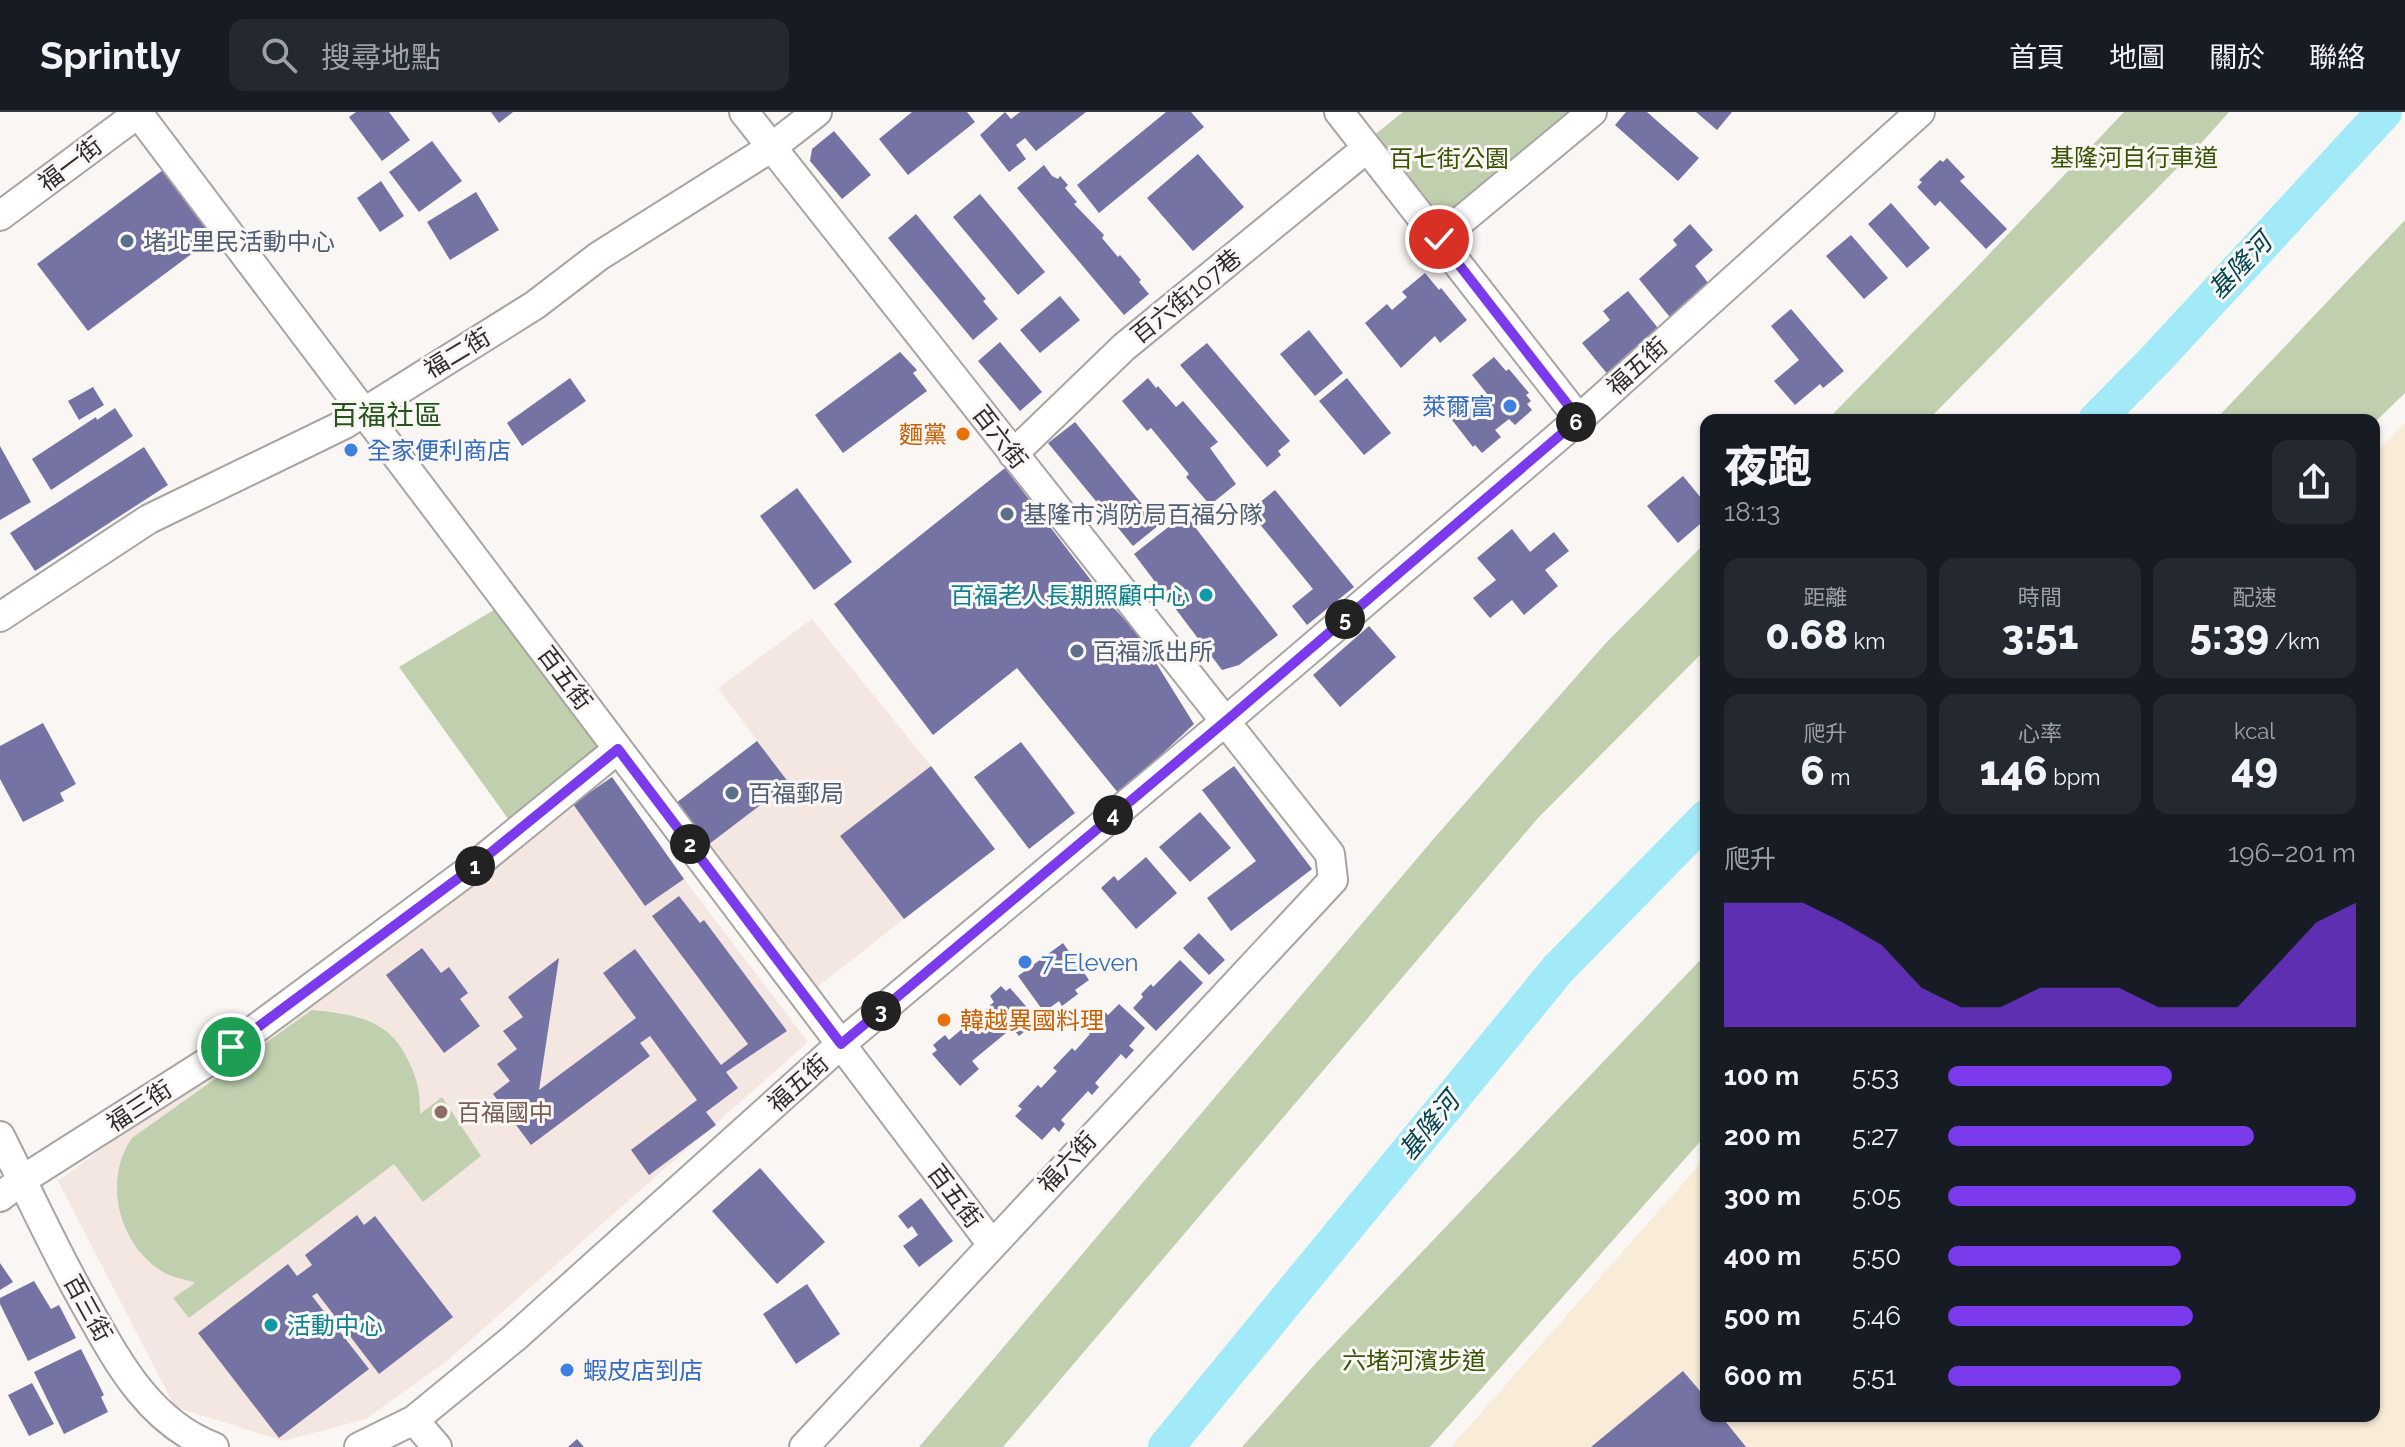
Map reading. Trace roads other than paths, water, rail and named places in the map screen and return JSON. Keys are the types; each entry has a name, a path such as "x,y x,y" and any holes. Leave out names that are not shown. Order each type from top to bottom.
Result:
{"street":[{"name":"百六街","path":"744,112 1330,854 1333,880"},
{"name":"福二街","path":"0,617 149,519 345,424 535,305 599,256 772,147 817,112"},
{"path":"1339,112 1579,419"},
{"path":"1439,239 1592,112"},
{"name":"福一街","path":"0,216 139,113"},
{"name":"百五街","path":"139,113 991,1243"},
{"name":"福五街","path":"359,1447 414,1420 514,1338 841,1044 1579,419 1912,114"},
{"name":"百六街107巷","path":"1013,454 1124,347 1367,148"},
{"name":"福三街","path":"11,1189 231,1047 472,868 618,749"},
{"name":"福六街","path":"804,1447 991,1243 1333,880"},
{"name":"百三街","path":"0,1136 11,1189 65,1269 128,1378 151,1405 179,1430 214,1447"},
{"path":"414,1420 437,1447"}],"waterway":[{"name":"基隆河","path":"2102,414 2384,112"},
{"name":"基隆河","path":"1166,1447 1558,969 1700,824"}],"place":[{"name":"堵北里民活動中心","path":"127,241"},
{"name":"萊爾富","path":"1510,406"},
{"name":"麵黨","path":"963,434"},
{"name":"全家便利商店","path":"351,450"},
{"name":"基隆市消防局百福分隊","path":"1007,514"},
{"name":"百福老人長期照顧中心","path":"1206,595"},
{"name":"百福派出所","path":"1077,651"},
{"name":"百福郵局","path":"732,793"},
{"name":"7-Eleven","path":"1025,962"},
{"name":"韓越異國料理","path":"944,1020"},
{"name":"百福國中","path":"441,1112"},
{"name":"活動中心","path":"271,1325"},
{"name":"蝦皮店到店","path":"567,1370"}],"district":[{"name":"百福社區","path":"386,415"}],"park label":[{"name":"基隆河自行車道","path":"2134,157"},
{"name":"百七街公園","path":"1449,158"},
{"name":"六堵河濱步道","path":"1414,1360"}]}
